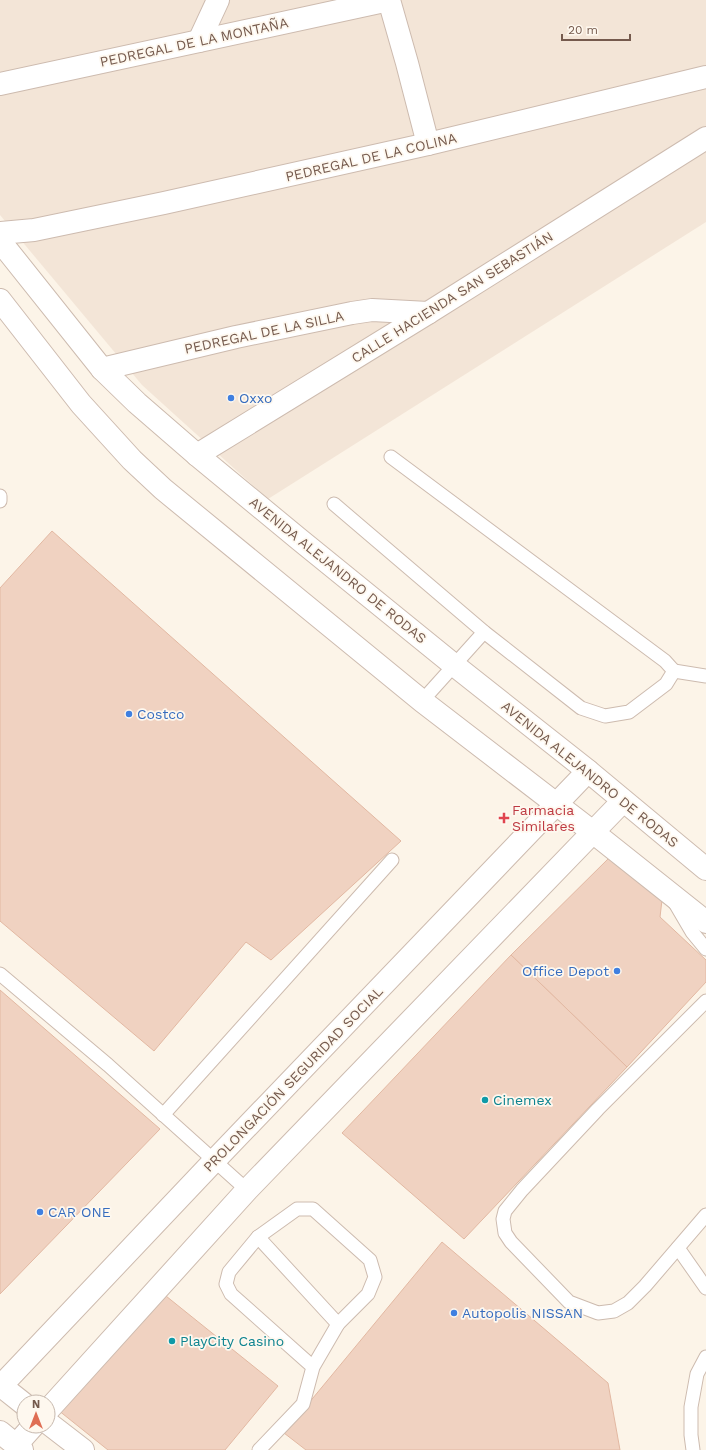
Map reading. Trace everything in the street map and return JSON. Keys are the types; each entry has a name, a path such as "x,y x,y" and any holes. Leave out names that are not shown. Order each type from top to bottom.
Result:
{"street":[{"path":"199,41 218,0"},
{"path":"389,0 408,64 428,144"},
{"name":"PEDREGAL DE LA MONTAÑA","path":"0,84 389,0"},
{"name":"PEDREGAL DE LA COLINA","path":"0,233 34,230 164,203 428,144 706,77"},
{"name":"CALLE HACIENDA SAN SEBASTIÁN","path":"197,455 428,313 706,138"},
{"path":"3,251 34,230"},
{"name":"AVENIDA ALEJANDRO DE RODAS","path":"3,251 102,368 137,403 197,455 454,665 588,771 706,869"},
{"path":"0,300 81,404 132,460 163,489 422,701 557,804 706,922"},
{"name":"PEDREGAL DE LA SILLA","path":"102,368 236,337 352,313 372,310 428,313"},
{"path":"0,328 25,333"},
{"name":"PROLONGACIÓN SEGURIDAD SOCIAL","path":"0,1386 588,771"},
{"path":"56,1401 247,1190 624,801"},
{"path":"0,1386 16,1398"},
{"path":"56,1429 83,1450"},
{"path":"13,1444 24,1434"}],"lane":[{"path":"391,457 665,661 674,671 706,676"},
{"path":"0,496 0,501"},
{"path":"334,504 484,632 580,708 605,716 629,712 666,684 674,671"},
{"path":"422,701 484,632"},
{"path":"163,1115 392,860"},
{"path":"669,893 692,932 706,949"},
{"path":"0,974 108,1066 247,1190"},
{"path":"706,1001 598,1109 522,1190 505,1211 503,1219 505,1232 511,1242 569,1302 598,1313 614,1311 628,1303 706,1215"},
{"path":"259,1450 303,1404 313,1367 338,1324 368,1294 375,1277 370,1260 313,1209 297,1209 258,1237 229,1272 226,1284 231,1294 313,1367"},
{"path":"258,1237 338,1324"},
{"path":"678,1248 706,1288"},
{"path":"693,1450 691,1435 691,1407 697,1374 706,1357"}],"shaded area":[{"path":"0,0 706,0 706,222 268,499 142,385 0,215"}],"building":[{"name":"Costco","path":"52,531 401,841 271,960 246,942 154,1051 0,921 0,588"},
{"name":"Office Depot","path":"611,856 662,900 660,917 706,960 706,982 627,1067 511,955"},
{"name":"Cinemex","path":"511,955 627,1067 464,1239 342,1133"},
{"name":"CAR ONE","path":"0,990 160,1129 0,1294"},
{"name":"Autopolis NISSAN","path":"442,1242 608,1383 620,1450 306,1450 284,1433"},
{"name":"PlayCity Casino","path":"166,1296 278,1386 225,1450 108,1450 58,1410"}],"place":[{"name":"Oxxo","path":"231,398"},
{"name":"Costco","path":"129,714"},
{"name":"Farmacia Similares","path":"504,818"},
{"name":"Office Depot","path":"617,971"},
{"name":"Cinemex","path":"485,1100"},
{"name":"CAR ONE","path":"40,1212"},
{"name":"Autopolis NISSAN","path":"454,1313"},
{"name":"PlayCity Casino","path":"172,1341"}]}
